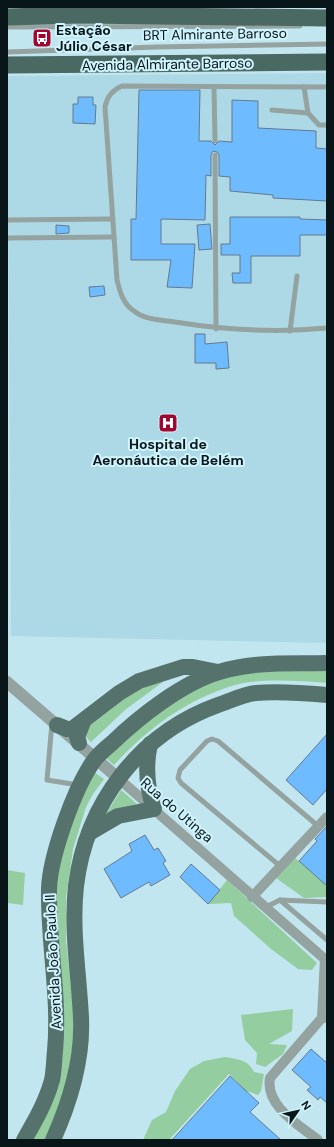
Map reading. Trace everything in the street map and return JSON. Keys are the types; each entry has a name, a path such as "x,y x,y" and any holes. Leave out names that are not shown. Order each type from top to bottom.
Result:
{"highway":[{"path":"7,17 81,15 327,18"},
{"name":"Avenida Almirante Barroso","path":"7,65 327,62"}],"main road":[{"name":"Avenida João Paulo II","path":"24,1140 35,1122 52,1079 57,1029 49,928 49,886 64,825 80,786 96,758 136,721 191,685 218,672 253,664 327,663"},
{"path":"55,723 67,729 72,729 119,693 140,681 158,674 193,667 218,672"},
{"name":"Avenida João Paulo II","path":"52,1140 64,1116 73,1086 78,1061 81,1020 74,912 80,866 89,833 102,802 118,778 150,744 195,713 255,693 327,695"},
{"path":"78,743 77,737 83,722"},
{"path":"89,833 118,816 154,809 148,786 147,762 150,744"}],"street":[{"name":"Rua do Utinga","path":"7,682 326,960"},
{"path":"252,896 327,817"},
{"path":"318,1140 287,1116 278,1106 270,1092 269,1082 270,1078 325,1017 326,960"}],"lane":[{"name":"BRT Almirante Barroso","path":"7,27 304,26"},
{"name":"BRT Almirante Barroso","path":"7,52 165,46 327,44"},
{"path":"327,87 122,86 117,88 107,99 105,107 117,280 120,292 126,304 134,312 152,319 216,329 290,331 327,328"},
{"path":"214,86 215,141"},
{"path":"304,87 308,113 319,125 327,125"},
{"path":"272,110 308,113"},
{"path":"215,155 216,329"},
{"path":"7,220 113,219"},
{"path":"7,238 114,237"},
{"path":"290,331 297,276"},
{"path":"55,723 49,743 47,780 80,786"},
{"path":"280,866 181,783 178,778 178,772 207,741 212,739 218,741 318,826"},
{"path":"265,908 280,900 327,902"},
{"path":"280,900 327,940"}],"shaded area":[{"name":"Hospital de Aeronáutica de Belém","path":"327,73 327,643 11,636 7,76"}],"green space":[{"path":"183,667 125,710 91,742 81,732 119,698"},
{"path":"248,670 327,670 327,683 257,681 235,685 200,698 184,707 140,739 114,765 103,755 131,730 199,685"},
{"path":"94,772 104,779 86,807 73,849 66,898 66,940 75,1028 66,1092 46,1140 33,1140 45,1115 54,889 65,834"},
{"path":"121,790 137,804 114,809 105,816"},
{"path":"294,857 327,886 327,897 304,898 276,878"},
{"path":"7,870 25,873 23,905 7,903"},
{"path":"227,880 317,963 312,970 298,969 271,949 234,916 231,903 208,904"},
{"path":"293,1009 292,1031 269,1044 287,1045 283,1054 265,1067 256,1064 257,1053 245,1040 241,1015"},
{"path":"225,1057 242,1061 249,1065 254,1072 264,1074 261,1091 258,1095 246,1091 229,1074 169,1140 143,1140 152,1120 166,1112 175,1091 190,1069 204,1061"}],"building":[{"path":"139,90 200,90 199,141 211,141 215,145 219,141 232,142 232,100 258,101 258,128 316,131 316,148 327,149 327,201 273,198 273,195 230,191 230,177 219,176 219,155 217,152 213,151 211,155 211,176 206,175 205,220 161,219 161,244 195,244 192,288 167,287 171,260 131,260 131,219 136,219"},
{"path":"78,97 93,97 93,105 96,105 95,124 73,123 73,104 78,104"},
{"path":"230,217 300,217 300,219 327,220 327,235 300,235 300,256 251,256 251,283 233,283 232,273 240,273 240,255 221,255 221,244 230,244"},
{"path":"210,224 212,249 199,250 197,225"},
{"path":"56,225 69,226 69,233 56,234"},
{"path":"104,286 105,295 90,297 89,287"},
{"path":"195,334 205,334 205,344 227,342 229,368 216,369 216,363 195,363"},
{"path":"327,734 327,789 313,805 286,780"},
{"path":"327,826 327,886 299,861 317,841 315,839"},
{"path":"145,835 154,850 158,848 166,861 163,863 170,875 151,886 149,882 121,898 104,869 132,851 129,844"},
{"path":"191,864 220,890 208,904 180,877"},
{"path":"311,1049 327,1063 327,1103 320,1097 318,1100 307,1090 311,1087 292,1070"},
{"path":"230,1076 259,1103 250,1112 281,1140 172,1140"}],"place":[{"name":"Estação Júlio César","path":"42,38"},
{"name":"Hospital de Aeronáutica de Belém","path":"168,423"}]}
